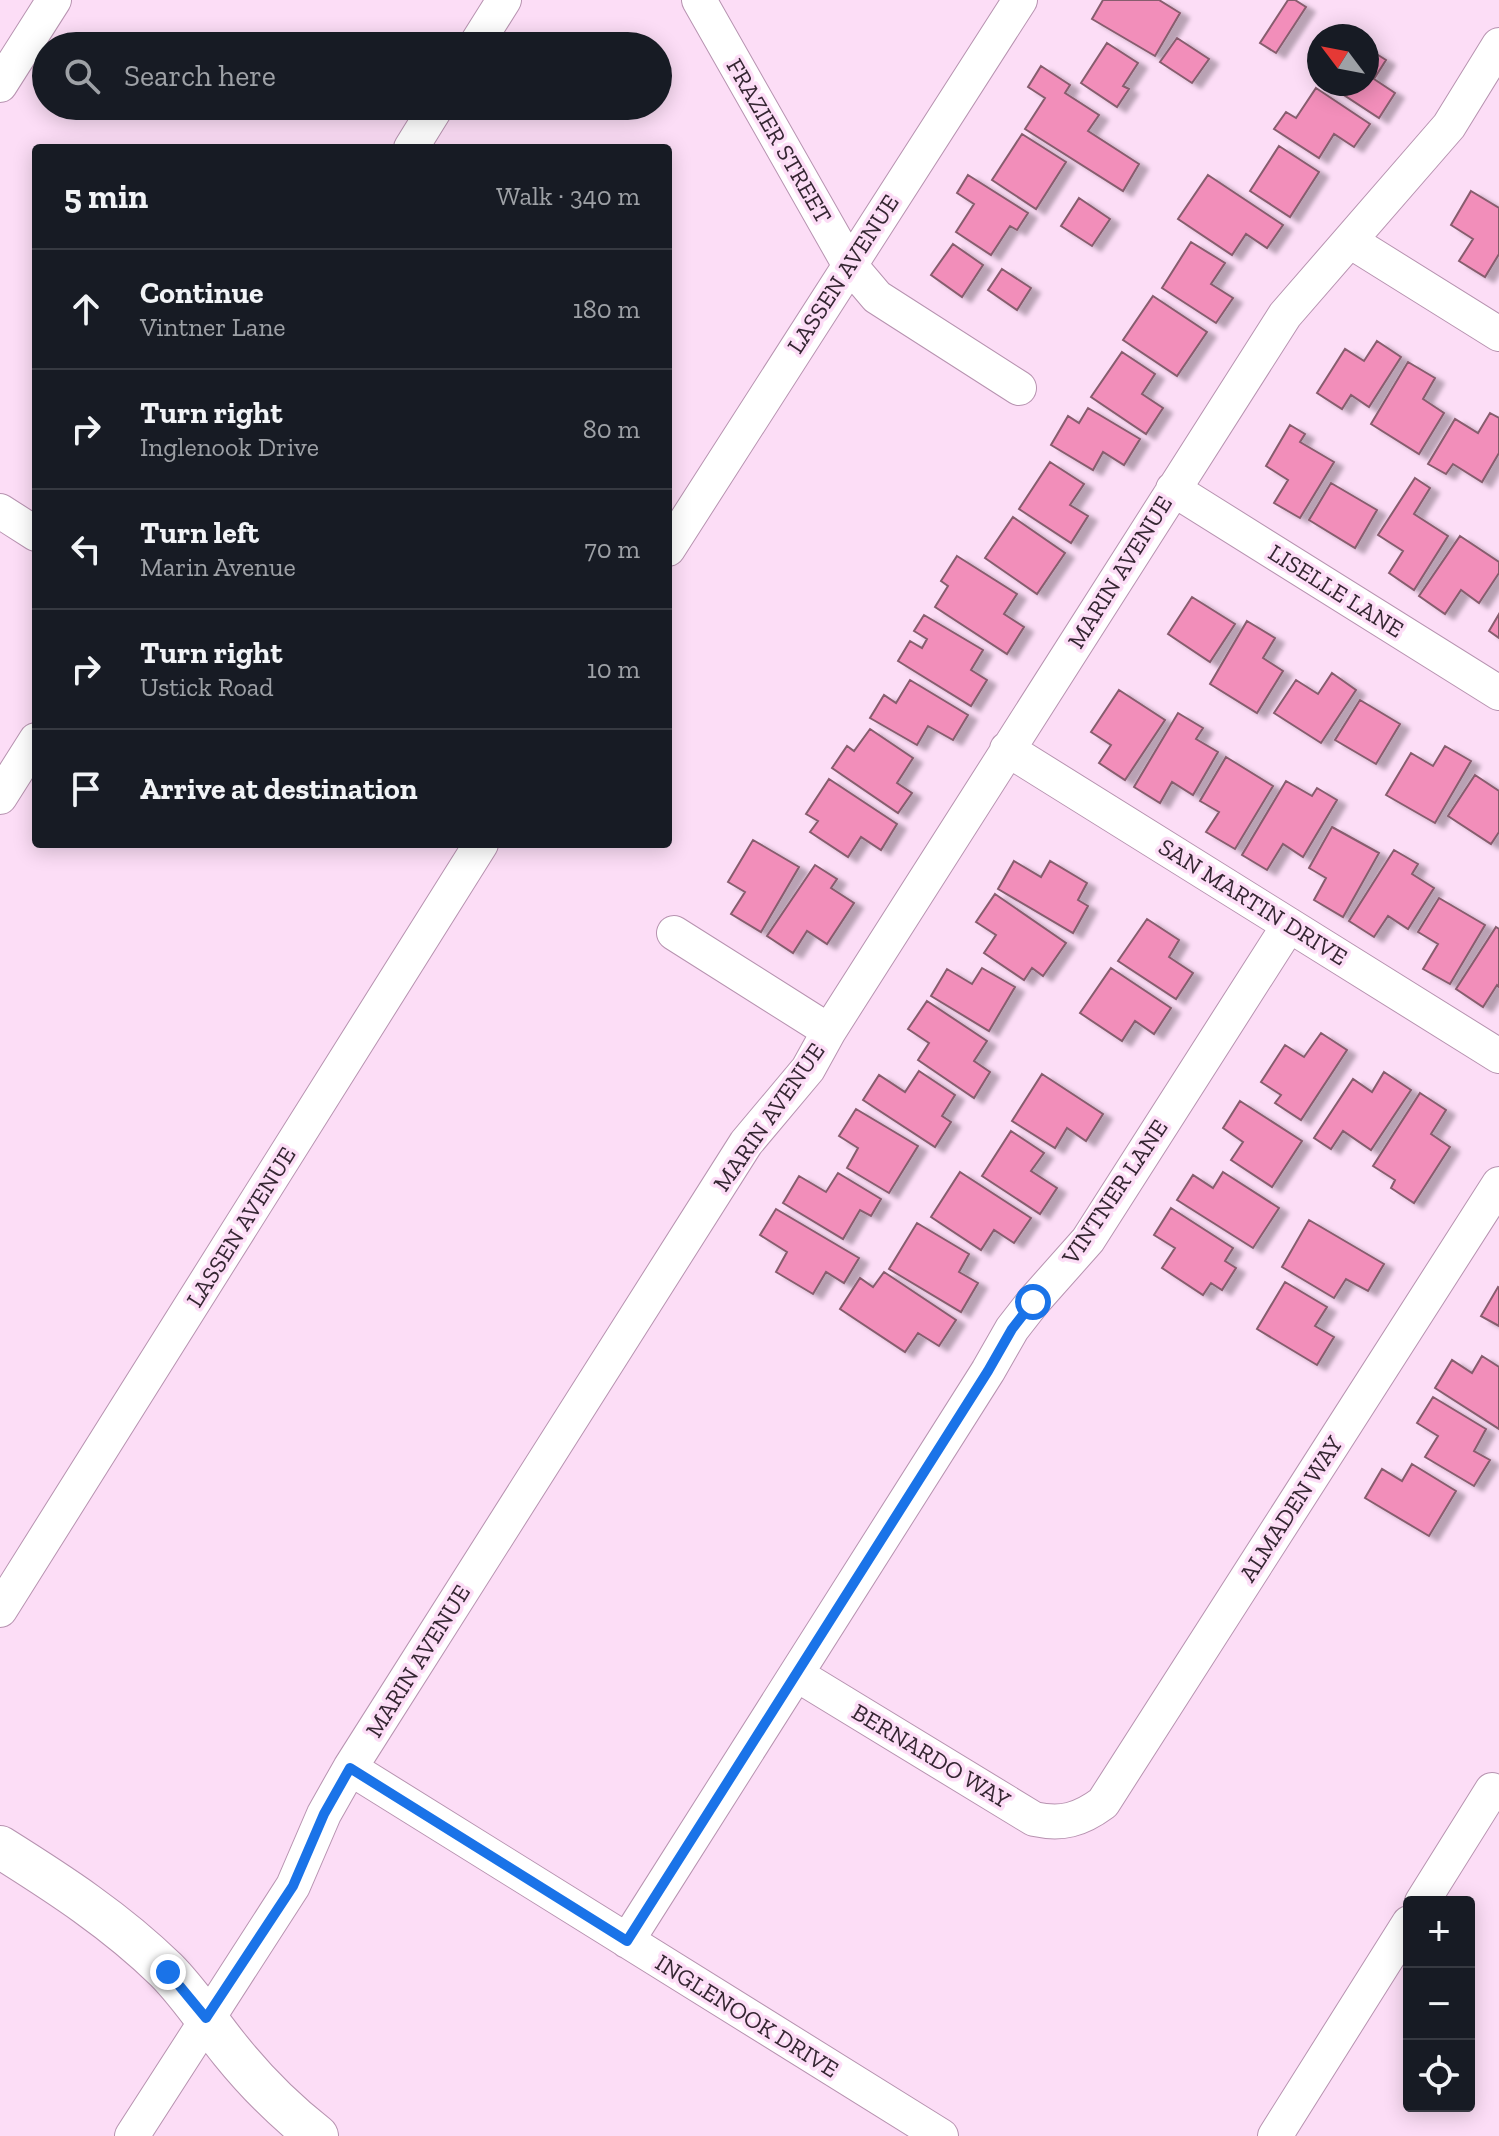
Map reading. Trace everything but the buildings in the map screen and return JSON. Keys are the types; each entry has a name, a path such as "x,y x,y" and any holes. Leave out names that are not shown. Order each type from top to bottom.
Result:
{"street":[{"path":"34,32 54,0"},
{"path":"484,32 504,0"},
{"name":"FRAZIER STREET","path":"699,0 849,264 877,297 1019,388"},
{"name":"LASSEN AVENUE","path":"672,543 1020,0"},
{"path":"0,85 32,35"},
{"name":"MARIN AVENUE","path":"132,2136 293,1886 324,1814 350,1768 738,1157 764,1120 808,1069 1007,749 1285,315 1449,126 1499,45"},
{"path":"413,144 428,120"},
{"path":"1350,241 1499,334"},
{"name":"LISELLE LANE","path":"1173,489 1499,693"},
{"path":"0,511 32,531"},
{"path":"0,797 32,746"},
{"name":"SAN MARTIN DRIVE","path":"1007,749 1499,1056"},
{"name":"LASSEN AVENUE","path":"0,1610 478,848"},
{"name":"VINTNER LANE","path":"627,1941 1012,1329 1088,1240 1289,925"},
{"path":"674,933 829,1031"},
{"name":"ALMADEN WAY","path":"1071,1821 1085,1816 1103,1803 1499,1184"},
{"name":"BERNARDO WAY","path":"796,1674 1034,1819 1053,1823 1071,1821"},
{"name":"INGLENOOK DRIVE","path":"350,1768 941,2136"},
{"path":"1426,1896 1492,1790"},
{"path":"0,1847 62,1886 124,1931 168,1972 268,2093 317,2136"},
{"path":"1275,2136 1403,1933"}],"route":[{"path":"168,1972 206,2018 293,1886 324,1814 350,1768 627,1941 1012,1329 1033,1302"}]}
